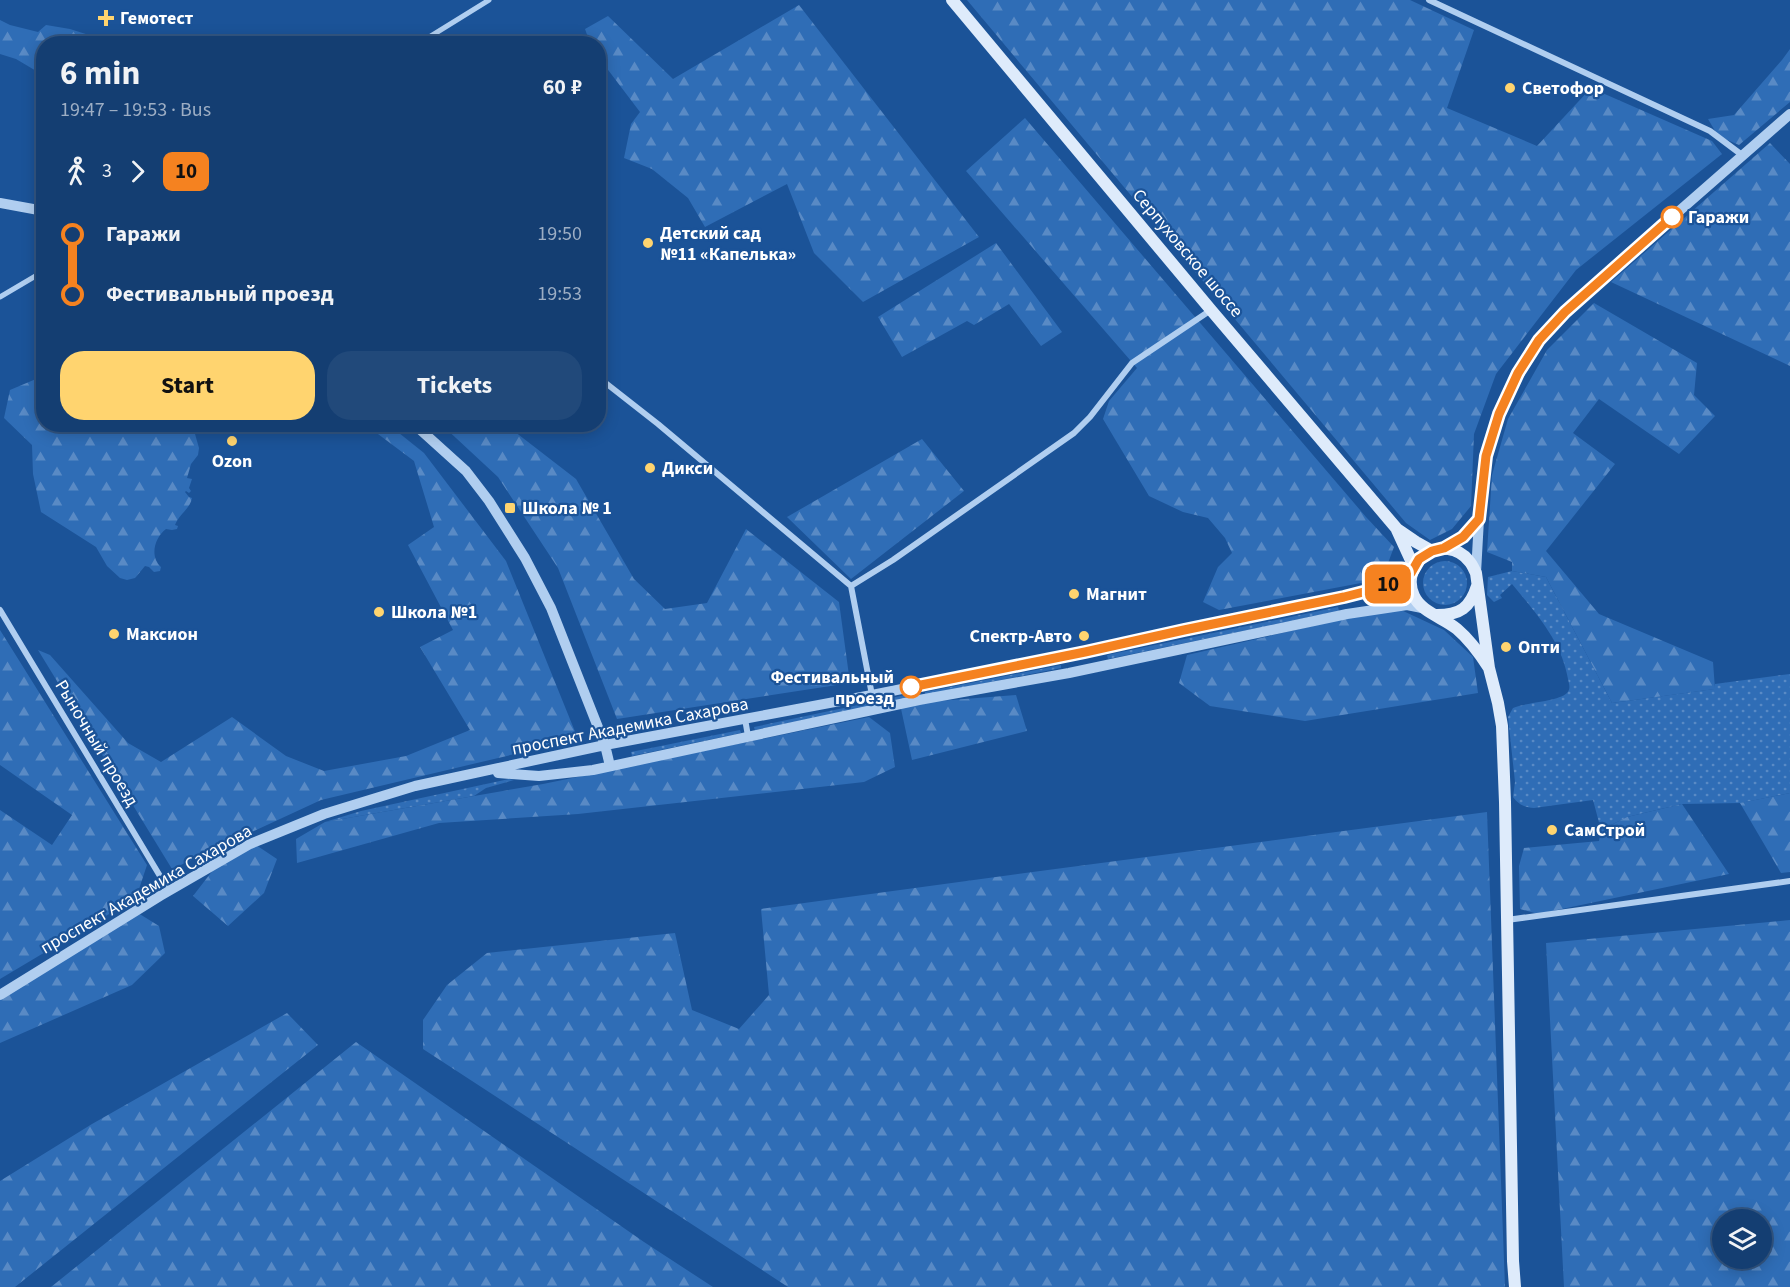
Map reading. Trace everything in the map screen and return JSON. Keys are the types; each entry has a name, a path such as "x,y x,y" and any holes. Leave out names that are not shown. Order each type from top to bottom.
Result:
{"main road":[{"name":"Серпуховское шоссе","path":"952,0 1397,529"},
{"path":"1397,529 1416,542 1438,550 1458,552 1469,560 1477,579 1489,668 1502,726 1515,1287"},
{"path":"1397,529 1412,570 1411,587 1414,598 1422,608 1457,629 1477,649 1489,668"},
{"path":"1412,570 1419,559 1438,550"},
{"path":"1437,615 1450,615 1460,611 1473,599 1477,579"}],"street":[{"path":"431,36 489,0"},
{"path":"1429,0 1710,132 1742,155"},
{"path":"1477,579 1479,519 1486,456 1499,414 1518,373 1539,340 1565,312 1790,114"},
{"path":"0,203 36,210"},
{"path":"0,297 36,276"},
{"path":"851,586 893,560 1074,433 1090,417 1132,363 1211,310"},
{"path":"606,382 851,586 872,696"},
{"path":"423,432 466,471 489,501 525,558 551,608 605,745 610,766"},
{"path":"1438,550 1463,537 1479,519"},
{"name":"проспект Академика Сахарова","path":"0,995 250,844 324,814 415,786 605,745 872,696 1344,597 1383,587 1412,570"},
{"path":"1344,597 1347,614"},
{"name":"проспект Академика Сахарова","path":"486,772 539,777 571,774 919,700 1069,673 1347,614 1407,605 1422,608"},
{"name":"Рыночный проезд","path":"0,610 169,891"},
{"path":"1066,656 1069,673"},
{"path":"915,686 919,700"},
{"path":"745,719 748,736"},
{"path":"1507,920 1790,881"}],"green space":[{"path":"967,0 1410,0 1474,30 1447,108 1537,146 1591,88 1712,141 1722,154 1576,270 1496,374 1474,434 1471,506 1452,529 1430,540 1406,523"},
{"path":"799,5 979,237 863,302 814,253 787,184 705,227 688,198 652,169 624,158 631,124 640,112 606,67 606,36 588,36 585,29 608,16 673,79"},
{"path":"0,20 38,32 46,25 92,36 36,36 36,71 16,59 0,54"},
{"path":"1790,49 1790,102 1739,145 1718,136 1708,119 1734,115"},
{"path":"1025,118 1394,547 1382,579 1219,610 1203,602 1218,567 1232,553 1225,538 1208,518 1183,512 1149,496 1103,419 1109,401 1137,368 966,171"},
{"path":"1770,143 1790,164 1790,366 1611,282"},
{"path":"996,243 1062,332 1041,346 1009,304 974,325 967,321 902,357 878,317"},
{"path":"1594,303 1697,363 1694,395 1715,416 1679,454 1599,399 1573,433 1615,464 1546,551 1599,614 1713,662 1715,689 1612,703 1546,577 1512,571 1512,562 1487,552 1492,475 1508,419 1547,350"},
{"path":"36,379 36,432 192,432 195,434 199,448 198,455 191,464 187,478 192,479 189,488 191,491 185,492 192,498 175,525 178,526 177,529 166,529 156,542 154,552 157,563 161,567 160,571 154,572 145,566 135,578 127,580 120,578 107,566 96,547 41,512 33,474 32,445 4,418 10,390"},
{"path":"375,432 398,432 424,453 506,561 578,739 321,800 172,869 38,650 50,655 128,743 161,762 232,717 286,756 324,771 406,756 470,730 420,647 453,630 408,545 434,527 414,461"},
{"path":"450,432 515,432 576,479 634,579 665,609 707,603 746,529 839,602 850,683 617,719 558,568 498,477"},
{"path":"922,439 964,491 851,579 787,517"},
{"path":"1445,561 1454,562 1461,567 1466,574 1466,592 1461,599 1454,604 1445,605 1436,604 1429,599 1424,592 1423,583 1424,574 1429,567 1436,562"},
{"path":"1512,571 1546,577 1612,703 1714,689 1715,684 1790,674 1790,793 1741,803 1682,804 1627,817 1601,830 1593,800 1534,808 1517,802 1513,797 1515,782 1508,717 1513,708 1562,696 1567,693 1569,686 1565,665 1554,640 1539,617 1512,584 1500,595 1502,598 1494,602 1487,595 1488,577"},
{"path":"1338,607 1339,611 1108,659 1107,655"},
{"path":"1401,610 1444,630 1473,657 1478,693 1305,721 1210,706 1179,683 1187,655 1356,616"},
{"path":"0,630 147,865 136,898 0,979 0,810 52,845 72,815 0,765"},
{"path":"1061,665 1061,668 925,695 925,692"},
{"path":"910,694 911,698 755,730 754,727"},
{"path":"1016,695 1027,731 912,760 900,704"},
{"path":"869,717 890,733 895,767 864,782 578,814 439,823 297,863 296,839 325,822 543,784"},
{"path":"740,730 741,733 632,756 631,752"},
{"path":"509,779 514,780 486,788 474,796 325,822 361,811"},
{"path":"1790,793 1790,872 1781,873 1740,803"},
{"path":"1682,804 1729,874 1538,914 1520,909 1519,866 1524,848 1599,841 1601,830 1627,817"},
{"path":"1487,812 1505,1287 788,1287 423,1049 423,1020 447,985 487,953 675,933 692,1010 739,1029 769,995 761,909"},
{"path":"256,845 277,859 264,893 228,926 193,896 220,861"},
{"path":"138,913 159,926 165,953 132,985 0,1043 0,997"},
{"path":"1790,920 1790,1287 1564,1287 1546,943"},
{"path":"287,1013 318,1045 15,1287 0,1287 0,1181 92,1124"},
{"path":"356,1042 644,1242 713,1287 51,1287"}],"bus line":[{"name":"10","path":"911,687 1344,597 1383,587 1411,573 1419,559 1463,537 1479,519 1486,456 1499,414 1518,373 1539,340 1565,312 1672,217"}],"place":[{"name":"Гемотест","path":"106,18"},
{"name":"Светофор","path":"1510,88"},
{"name":"Гаражи","path":"1672,217"},
{"name":"Детский сад №11 «Капелька»","path":"648,243"},
{"name":"Ozon","path":"232,441"},
{"name":"Дикси","path":"650,468"},
{"name":"Школа № 1","path":"510,508"},
{"name":"Магнит","path":"1074,594"},
{"name":"Школа №1","path":"379,612"},
{"name":"Максион","path":"114,634"},
{"name":"Спектр-Авто","path":"1084,636"},
{"name":"Опти","path":"1506,647"},
{"name":"Фестивальный проезд","path":"911,687"},
{"name":"СамСтрой","path":"1552,830"}]}
